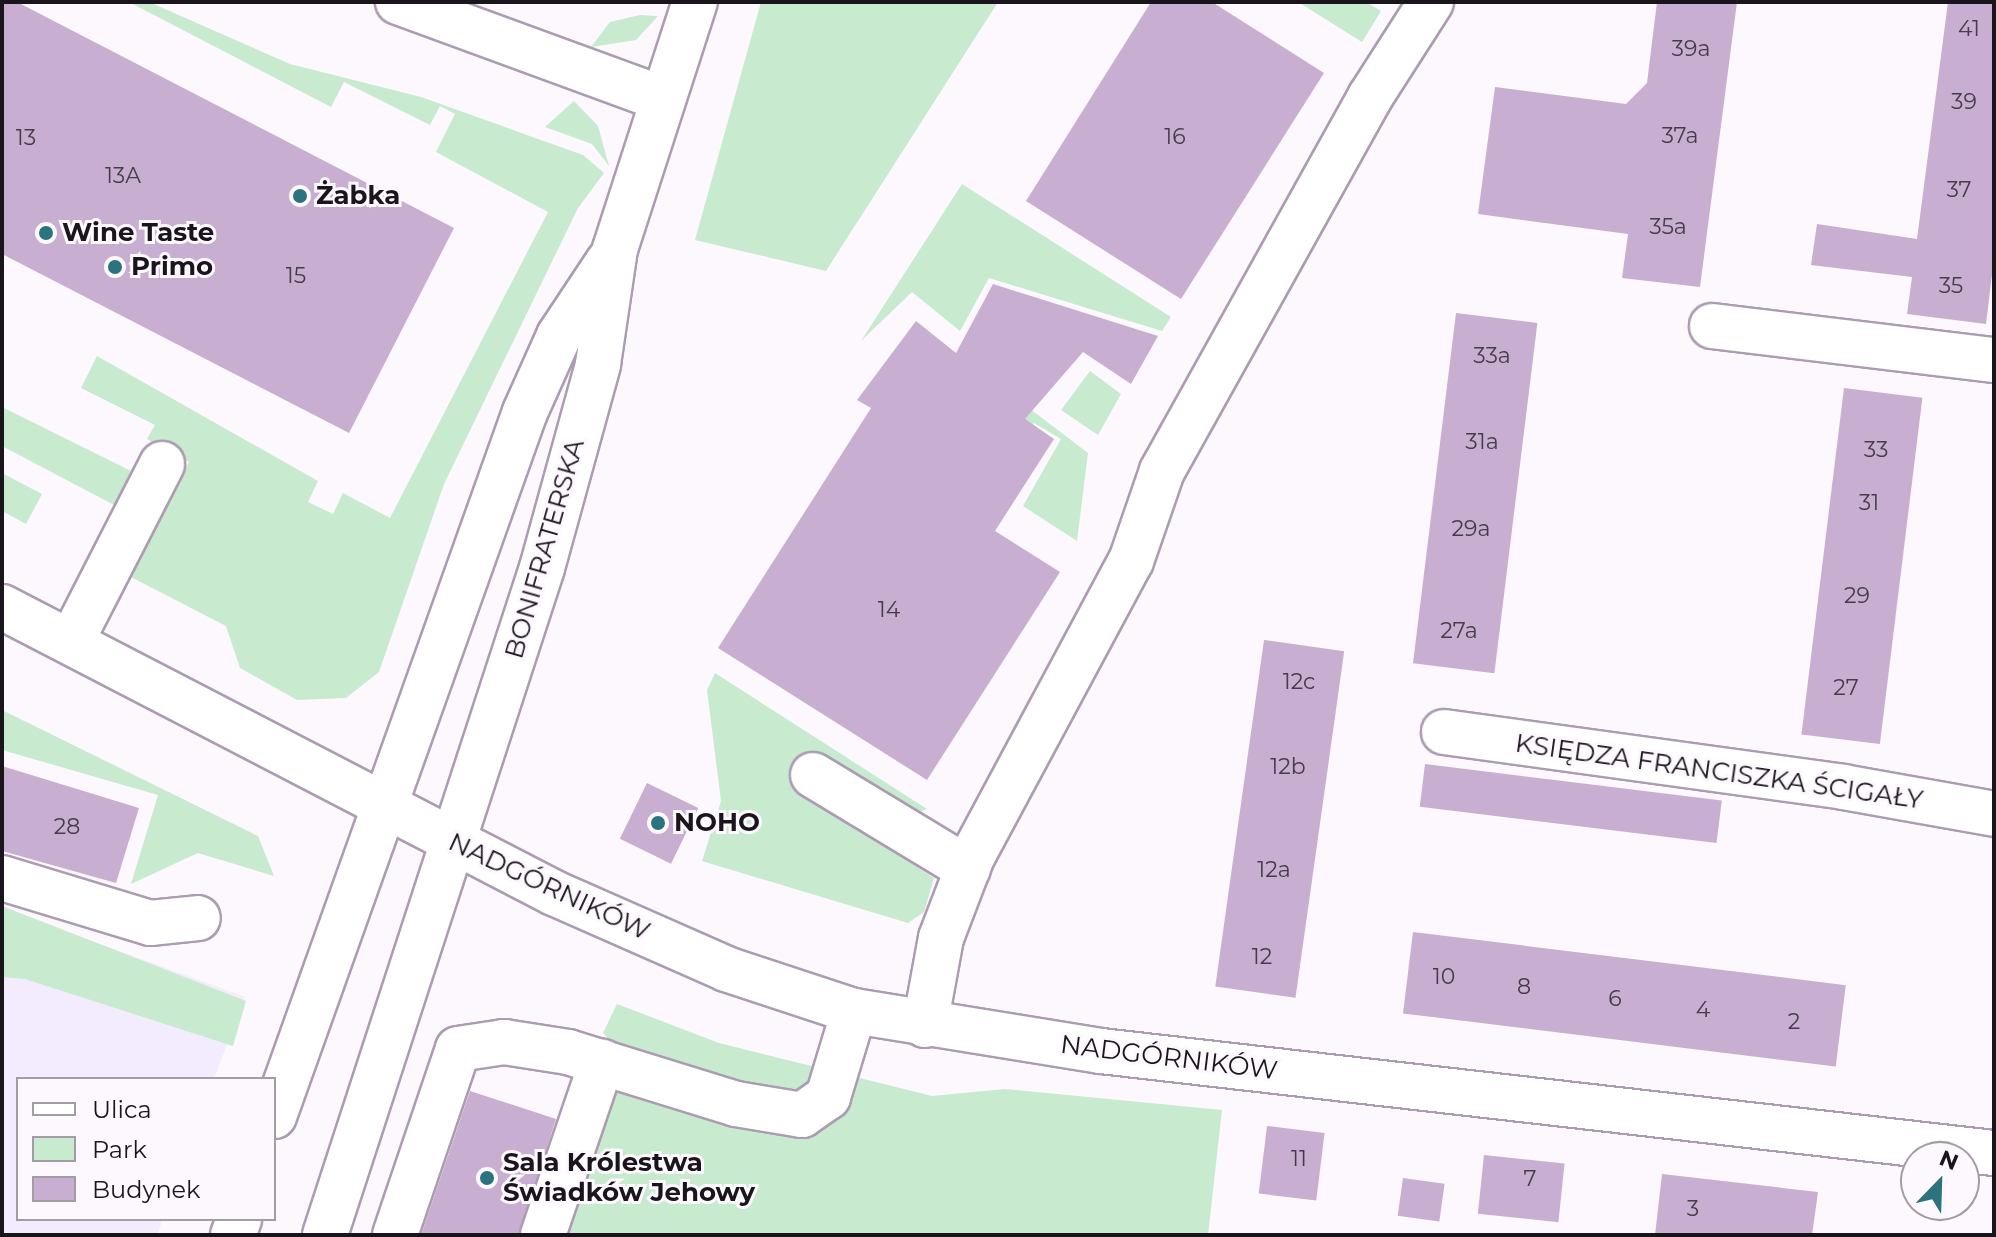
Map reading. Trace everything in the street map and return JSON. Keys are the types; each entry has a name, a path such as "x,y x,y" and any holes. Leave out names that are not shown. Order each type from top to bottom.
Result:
{"street":[{"path":"398,2 663,99"},
{"name":"BONIFRATERSKA","path":"325,1235 542,568 598,364 615,249 695,2"},
{"path":"925,1025 941,938 968,869 1131,561 1162,471 1370,97 1431,2"},
{"name":"BONIFRATERSKA","path":"276,1105 525,412 559,336 615,249"},
{"path":"1712,326 1994,360"},
{"path":"71,642 162,464"},
{"name":"NADGÓRNIKÓW","path":"2,607 453,843 726,969 854,1011 925,1025 1994,1153"},
{"name":"KSIĘDZA FRANCISZKA ŚCIGAŁY","path":"1444,732 1843,787 1994,814"},
{"path":"813,775 968,869"},
{"path":"2,878 150,923 198,918"},
{"path":"395,1235 458,1049 504,1042 602,1062 736,1104 802,1115 828,1097 854,1011"},
{"path":"543,1235 602,1062"}],"shaded area":[{"path":"2,908 245,997 215,1077 16,1077 16,1221 162,1221 157,1235 2,1235"}],"green space":[{"path":"129,2 149,2 290,64 421,97 583,155 604,173 578,208 444,484 379,672 346,698 297,700 240,668 226,626 129,576 189,462 147,439 155,425 81,388 97,356 318,481 308,502 333,514 343,493 390,518 548,212 436,152 455,114 440,106 430,125 344,82 331,107"},
{"path":"761,2 998,2 826,271 695,240"},
{"path":"1298,2 1366,2 1381,11 1362,42"},
{"path":"640,15 658,16 636,40 591,47 610,22"},
{"path":"574,101 598,126 609,166 592,144 545,127"},
{"path":"962,184 1171,317 1162,331 989,278 960,331 912,292 861,341"},
{"path":"1090,371 1121,394 1098,435 1061,410"},
{"path":"1004,389 1088,453 1077,541 1023,506 1061,439 1034,423 994,486"},
{"path":"2,407 131,471 114,505 2,446"},
{"path":"2,473 42,494 26,524 2,511"},
{"path":"715,673 927,809 917,813 821,754 798,791 934,878 924,912 908,923 702,861 721,801 707,690"},
{"path":"2,710 258,836 274,876 198,853 131,884 158,795 2,750"},
{"path":"2,906 246,1001 233,1046 25,979 2,977"},
{"path":"617,1004 719,1043 932,1096 1005,1089 1222,1110 1208,1235 564,1235 624,1055 603,1033"}],"building":[{"path":"2,2 17,2 454,228 349,433 2,254"},
{"path":"1151,2 1212,2 1324,73 1181,299 1026,201"},
{"path":"1657,2 1737,2 1700,287 1622,278 1628,234 1478,214 1495,87 1626,104 1647,83"},
{"path":"1948,2 1994,2 1994,258 1986,324 1907,314 1912,277 1811,265 1817,224 1917,239"},
{"path":"993,284 1158,336 1131,384 1083,352 1025,419 1054,439 995,531 1060,572 927,780 718,648 871,408 857,400 916,321 956,353"},
{"path":"1456,313 1537,323 1494,673 1413,663"},
{"path":"1844,388 1922,398 1880,744 1801,734"},
{"path":"1264,640 1344,651 1296,998 1215,987"},
{"path":"1425,764 1722,800 1717,843 1420,807"},
{"path":"2,766 139,808 116,883 2,851"},
{"name":"NOHO","path":"647,783 698,808 671,864 620,839"},
{"path":"1413,932 1846,985 1836,1067 1403,1013"},
{"name":"Sala Królestwa Świadków Jehowy","path":"470,1091 556,1119 519,1235 421,1235"},
{"path":"1267,1126 1325,1133 1316,1201 1259,1193"},
{"path":"1484,1155 1565,1163 1558,1222 1478,1214"},
{"path":"1662,1174 1818,1192 1812,1235 1655,1235"},
{"path":"1403,1178 1445,1184 1439,1221 1398,1216"}],"place":[{"name":"Żabka","path":"300,196"},
{"name":"Wine Taste","path":"46,233"},
{"name":"Primo","path":"115,267"},
{"name":"NOHO","path":"658,823"},
{"name":"Sala Królestwa Świadków Jehowy","path":"487,1178"}]}
